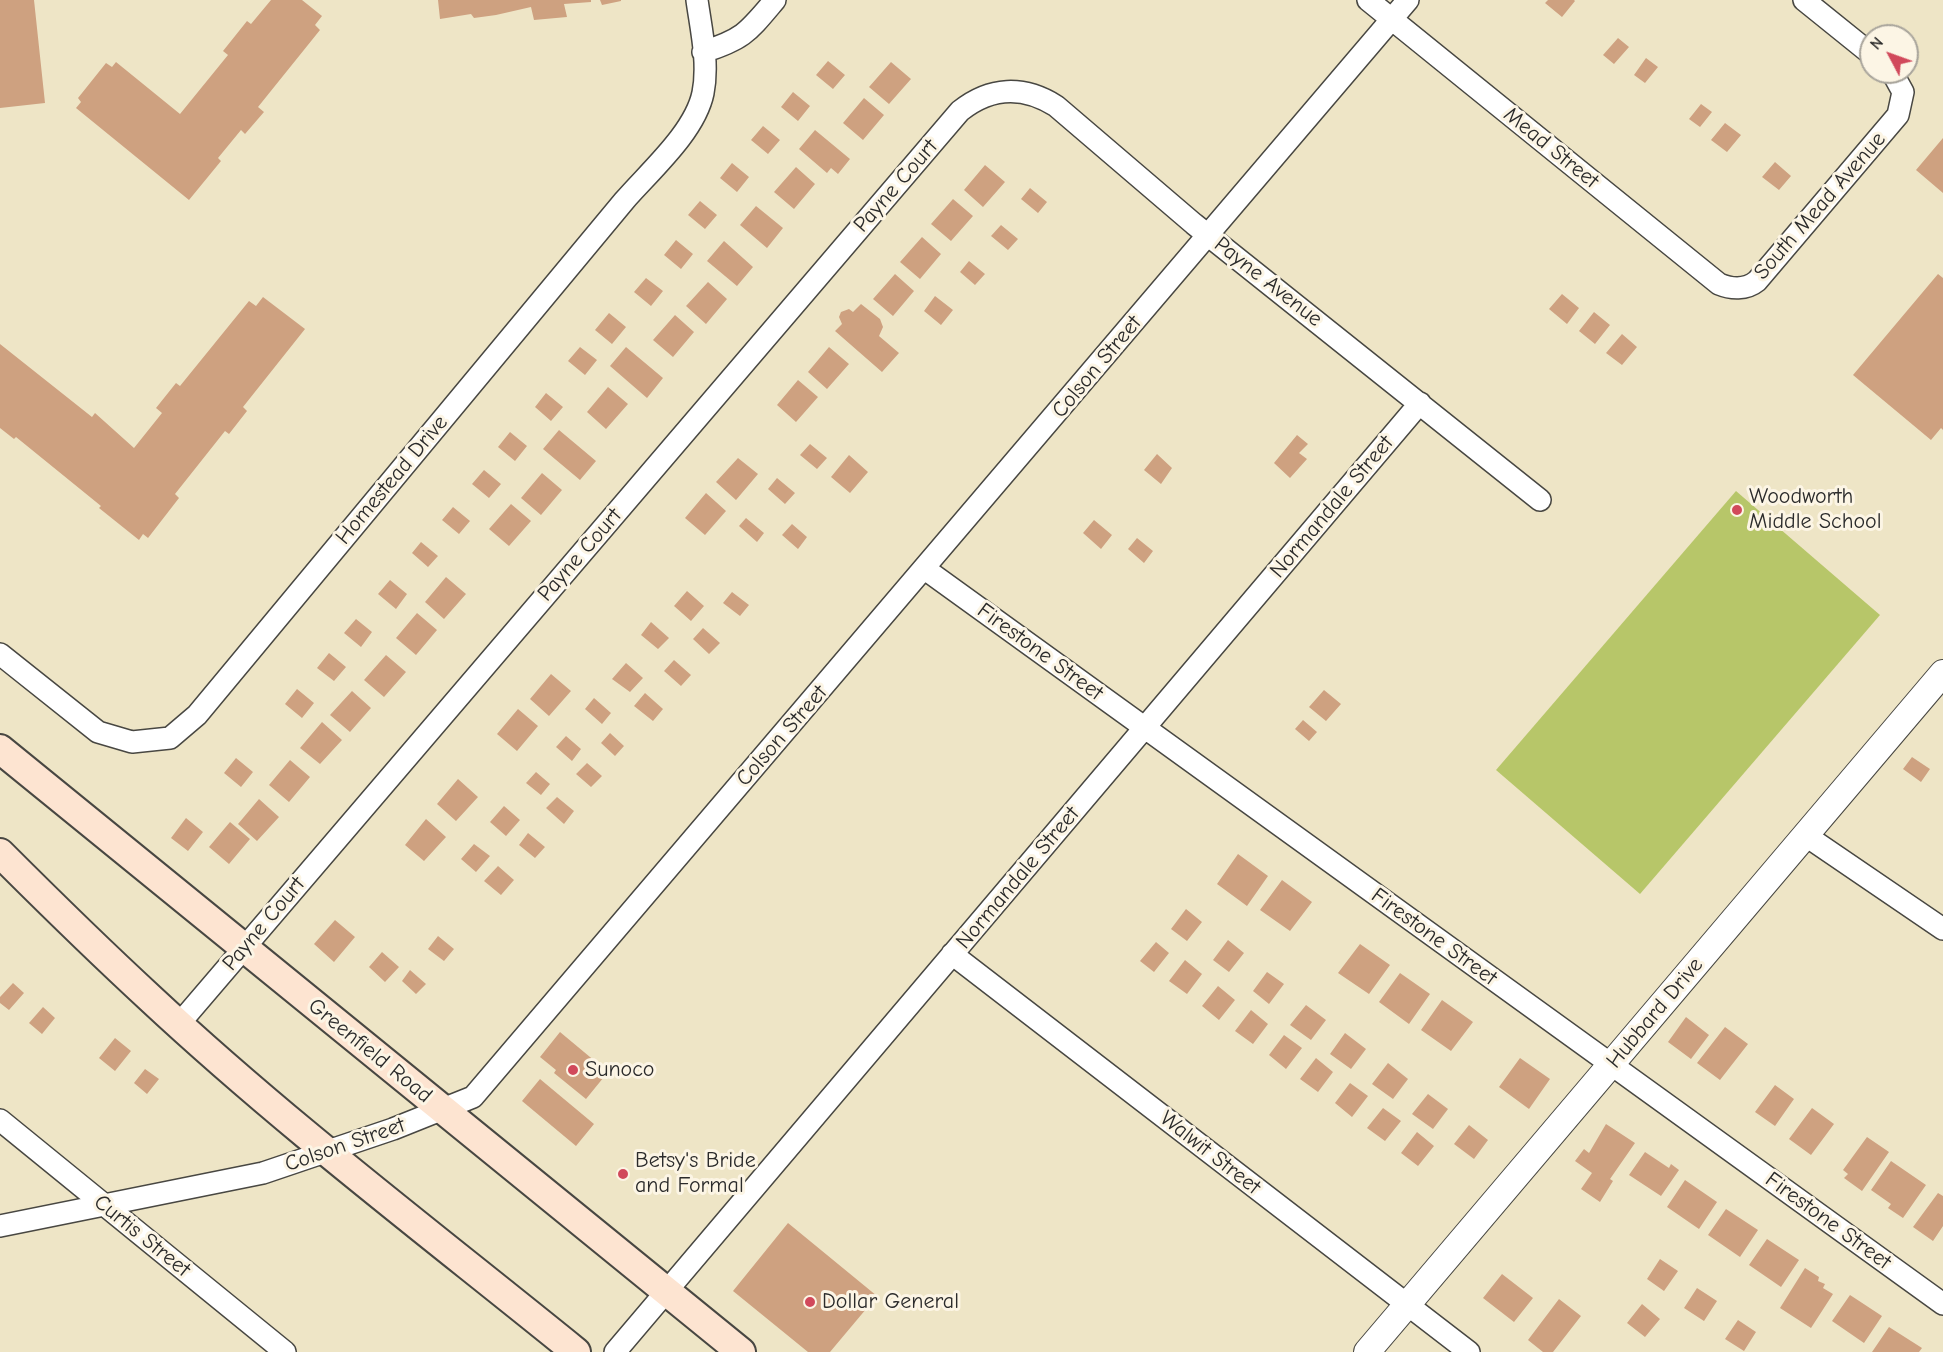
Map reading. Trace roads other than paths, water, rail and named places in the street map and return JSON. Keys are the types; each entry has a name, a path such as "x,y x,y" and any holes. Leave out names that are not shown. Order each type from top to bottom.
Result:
{"main road":[{"name":"Greenfield Road","path":"0,749 741,1352"},
{"path":"0,854 179,1024 328,1150 576,1352"}],"street":[{"name":"Homestead Drive","path":"0,654 98,732 132,742 170,738 197,715 624,201 688,128 698,112 704,92 703,52 697,0"},
{"path":"703,52 734,42 751,28 775,0"},
{"name":"Mead Street","path":"1368,0 1719,284 1737,288"},
{"name":"Colson Street","path":"0,1226 263,1173 443,1110 473,1097 1408,0"},
{"path":"1804,0 1859,44"},
{"name":"South Mead Avenue","path":"1737,288 1751,286 1757,281 1898,116 1903,92 1899,84"},
{"name":"Payne Avenue","path":"987,94 1015,90 1045,98 1209,235 1540,500"},
{"name":"Payne Court","path":"179,1024 960,111 987,94"},
{"name":"Normandale Street","path":"615,1352 1420,403"},
{"name":"Firestone Street","path":"925,569 1943,1304"},
{"name":"Hubbard Drive","path":"1367,1352 1943,673"},
{"path":"1805,835 1943,929"},
{"name":"Walwit Street","path":"952,954 1469,1352"},
{"name":"Curtis Street","path":"0,1120 285,1352"}],"place":[{"name":"Woodworth Middle School","path":"1737,510"},
{"name":"Sunoco","path":"573,1070"},
{"name":"Betsy's Bride and Formal","path":"623,1174"},
{"name":"Dollar General","path":"810,1302"}]}
